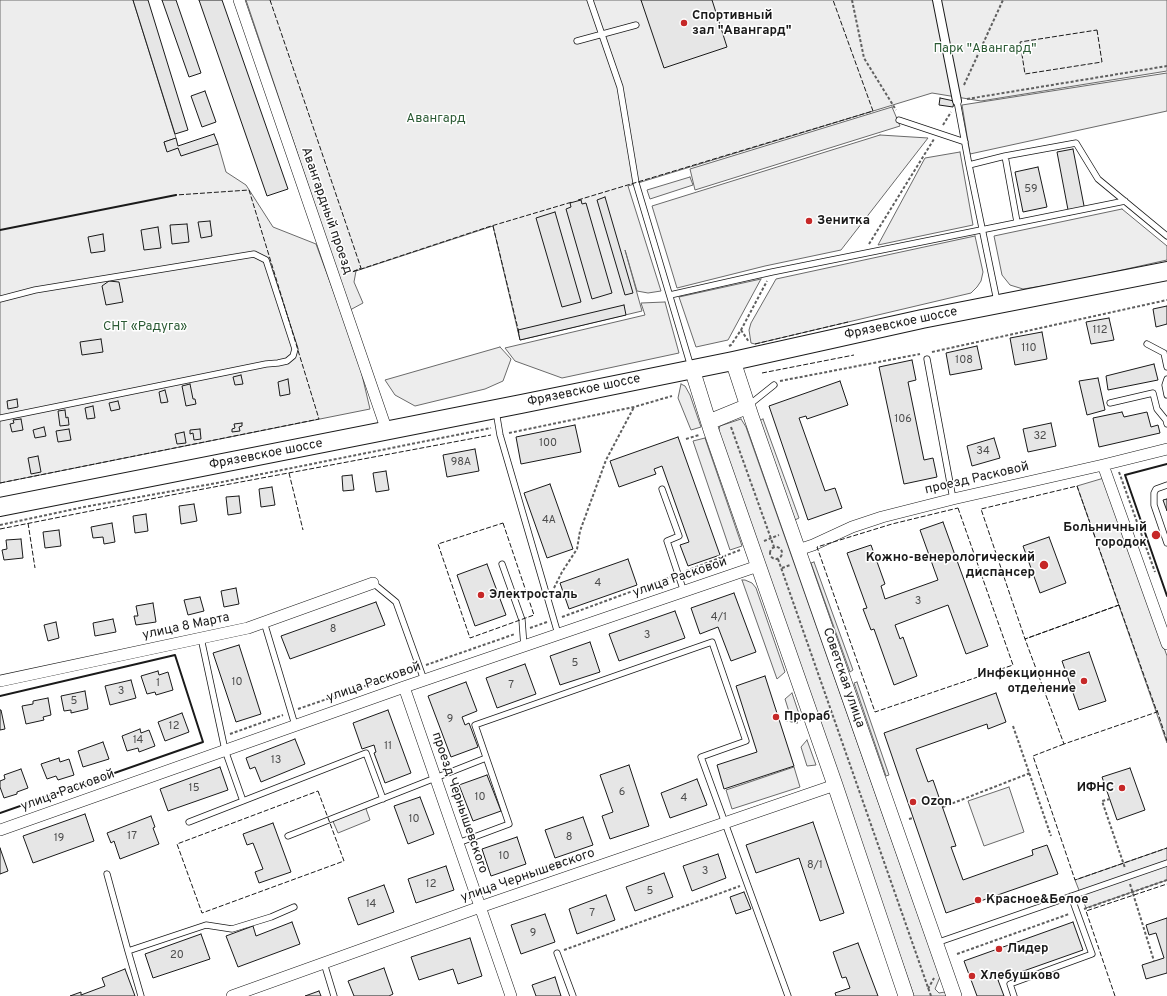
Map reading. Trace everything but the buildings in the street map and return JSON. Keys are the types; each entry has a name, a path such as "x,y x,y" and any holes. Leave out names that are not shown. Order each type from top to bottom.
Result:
{"highway":[{"name":"Фрязевское шоссе","path":"0,507 496,410 692,369 732,353 1167,271"}],"main road":[{"name":"Советская улица","path":"732,353 748,406 954,996"},
{"path":"692,369 751,546 835,785 906,996"},
{"path":"709,422 748,406"}],"street":[{"name":"Авангардный проезд","path":"239,0 387,431"},
{"path":"937,0 957,101"},
{"name":"проезд Расковой","path":"798,550 882,517 1167,449"},
{"path":"1103,465 1167,644"},
{"name":"улица Расковой","path":"0,830 424,680 758,566"},
{"name":"улица 8 Марта","path":"0,681 248,628 373,583"},
{"name":"проезд Чернышевского","path":"404,687 511,996"},
{"name":"улица Чернышевского","path":"232,996 725,822 835,785"}],"lane":[{"path":"590,0 620,86 636,183 692,369"},
{"path":"577,41 636,25"},
{"path":"957,101 997,304"},
{"path":"899,120 965,142"},
{"path":"969,165 1005,156 1076,143 1098,179 1167,236"},
{"path":"1005,156 1018,222"},
{"path":"670,295 772,272 1125,201"},
{"path":"0,298 35,290 254,254 266,260 294,349 293,356 287,361 0,418"},
{"path":"1147,344 1166,352 1167,367"},
{"path":"927,359 953,499"},
{"path":"1167,379 1165,385 1167,395"},
{"path":"748,406 774,384"},
{"path":"1110,403 1153,393 1157,409 1167,420"},
{"path":"496,410 500,435 558,634"},
{"path":"1167,486 1156,489 1154,493 1154,505 1167,543"},
{"path":"662,489 679,536 667,541 684,592"},
{"path":"502,564 522,620 524,646"},
{"path":"373,583 396,602 424,680"},
{"path":"264,622 295,725"},
{"path":"201,638 225,750 244,801"},
{"path":"458,843 509,824 475,725 712,642 746,741 701,757 788,996"},
{"path":"189,822 366,754 383,799"},
{"path":"288,836 486,758"},
{"path":"936,943 1167,863"},
{"path":"107,874 141,996"},
{"path":"1014,996 1010,984 1092,954 1072,896"},
{"path":"128,951 206,925 232,929 271,917 294,907"},
{"path":"557,953 573,996"},
{"path":"324,963 334,996"}],"path":[{"path":"852,0 864,58 896,110"},
{"path":"962,91 1003,0"},
{"path":"967,99 1167,66"},
{"path":"863,254 957,101"},
{"path":"732,353 741,330 772,272"},
{"path":"931,352 1167,300"},
{"path":"741,330 753,346"},
{"path":"774,384 924,353"},
{"path":"500,435 634,407 672,396"},
{"path":"550,609 555,585 577,549 580,531 606,460 634,407"},
{"path":"730,424 774,547"},
{"path":"0,525 84,507 232,480 498,427"},
{"path":"1116,462 1157,578"},
{"path":"222,737 678,575 791,530"},
{"path":"774,547 779,548 782,551 782,556 778,559"},
{"path":"774,547 771,550 770,555 773,558 778,559"},
{"path":"778,559 931,996"},
{"path":"1014,726 1051,836"},
{"path":"943,807 1030,773"},
{"path":"1110,799 1102,801 1128,877 1154,961"},
{"path":"909,820 913,818"},
{"path":"957,954 1167,880"},
{"path":"557,953 747,884"}],"shaded area":[{"name":"СНТ «Радуга»","path":"0,0 133,0 176,138 164,142 167,151 178,148 218,144 226,172 246,185 273,227 316,244 358,358 370,409 0,483"},
{"name":"Авангард","path":"246,0 1167,0 1167,71 981,101 932,93 628,186 661,291 648,293 637,291 625,250 642,311 520,340 493,226 356,271 354,282 363,303 350,310"},
{"path":"1167,73 1167,111 970,154 962,105"},
{"path":"892,107 900,126 695,190 690,169"},
{"path":"880,135 928,138 841,250 765,266 677,288 652,206"},
{"path":"960,152 973,225 878,245 925,158"},
{"path":"690,177 693,185 650,199 647,190"},
{"path":"1122,209 1167,246 1167,260 1068,282 1023,289 1010,285 1002,275 994,236"},
{"path":"975,236 983,272 981,281 971,293 755,344 751,343 749,330 751,323 776,279"},
{"path":"761,279 728,340 696,347 679,297"},
{"path":"665,302 679,353 562,378 515,361 505,348 645,315 641,303"},
{"path":"500,347 511,359 503,381 485,389 415,406 395,395 385,380"},
{"path":"681,384 685,386 690,395 701,427 691,430 678,398"},
{"path":"741,419 746,427 940,977 935,989 939,993 945,992 946,996 914,996 719,433 720,426"},
{"path":"763,419 799,518 795,520 759,421"},
{"path":"705,438 742,546 730,550 693,441"},
{"path":"1104,478 1167,656 1167,743 1077,486"},
{"path":"814,562 853,670 850,672 811,563"},
{"path":"742,580 752,583 756,588 785,672 777,679"},
{"path":"857,682 889,775 886,776 854,683"},
{"path":"792,693 801,720 791,718 785,699"},
{"path":"807,740 816,765 807,766 801,747"},
{"path":"794,767 800,787 732,809 726,790"},
{"path":"1009,787 1024,832 984,846 968,801"},
{"path":"365,806 370,820 338,833 332,819"},
{"path":"1167,848 1167,880 1086,908 1075,880"}],"fence":[{"path":"270,0 361,268 352,272 488,227 572,202"},
{"path":"578,200 873,111 833,0"},
{"path":"1097,30 1102,62 1025,74 1020,42 1097,30"},
{"path":"0,483 319,419 249,190 176,195"},
{"path":"493,226 519,333"},
{"path":"755,344 848,322"},
{"path":"762,373 854,355"},
{"path":"0,529 491,435"},
{"path":"289,473 303,530"},
{"path":"1077,486 1119,605 1025,639 981,509 1077,486"},
{"path":"958,508 1013,665 875,712 817,547 892,524 958,508"},
{"path":"28,523 35,568"},
{"path":"503,523 534,615 470,638 438,544 503,523"},
{"path":"1119,605 1157,712 1064,744 1025,639 1119,605"},
{"path":"1157,710 1167,741"},
{"path":"1064,744 1033,756 1075,880 1167,848"},
{"path":"318,791 344,861 202,913 177,844 318,791"},
{"path":"1115,996 1086,911 1167,884"}],"wall":[{"path":"0,230 176,195"},
{"path":"1167,464 1125,475 1167,596"},
{"path":"0,696 175,655 203,742 0,813"}],"place":[{"name":"Спортивный зал \"Авангард\"","path":"684,23"},
{"name":"Зенитка","path":"809,221"},
{"name":"Больничный городок","path":"1156,535"},
{"name":"Кожно-венерологический диспансер","path":"1044,565"},
{"name":"Электросталь","path":"481,595"},
{"name":"Инфекционное отделение","path":"1084,681"},
{"name":"Прораб","path":"776,717"},
{"name":"ИФНС","path":"1122,788"},
{"name":"Ozon","path":"913,802"},
{"name":"Красное&Белое","path":"978,900"},
{"name":"Лидер","path":"999,949"},
{"name":"Хлебушково","path":"972,976"}],"park label":[{"name":"Парк \"Авангард\"","path":"985,49"}]}
